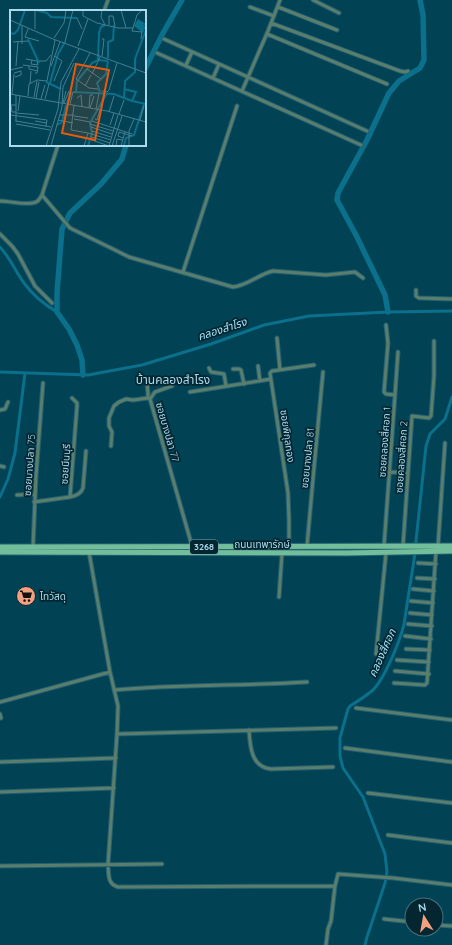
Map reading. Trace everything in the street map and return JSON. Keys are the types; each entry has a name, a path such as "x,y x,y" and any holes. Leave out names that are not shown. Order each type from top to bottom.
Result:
{"main road":[{"path":"218,546 219,552"},
{"name":"ถนนเทพารักษ์","path":"0,547 384,546 437,548 452,546"},
{"name":"ถนนเทพารักษ์","path":"0,552 346,553 386,552 407,548"},
{"name":"ถนนเทพารักษ์","path":"437,548 452,551"}],"street":[{"path":"104,10 108,0"},
{"path":"242,91 280,0"},
{"path":"313,0 339,13"},
{"path":"250,7 274,16"},
{"path":"278,7 337,30"},
{"path":"271,23 400,71 408,71"},
{"path":"267,34 387,84"},
{"path":"164,39 367,131"},
{"path":"186,66 192,52"},
{"path":"157,53 361,145"},
{"path":"213,78 219,64"},
{"path":"183,272 237,106"},
{"path":"0,201 32,204 37,202 42,195 58,146"},
{"path":"42,195 70,228 129,257 233,287 266,272 273,271 324,275 355,272 363,278"},
{"path":"0,234 18,254 35,286 52,303"},
{"path":"416,290 416,296 419,298 452,299"},
{"name":"ซอยคลองสี่ศอก 1","path":"384,546 395,395 384,394 388,343 386,325"},
{"path":"277,338 280,370"},
{"name":"ซอยคลองสี่ศอก 2","path":"407,548 408,473 412,416 429,418 431,416 434,376 434,341"},
{"path":"395,395 398,352"},
{"path":"190,392 271,380 271,371 314,365"},
{"path":"258,366 260,381"},
{"path":"209,368 211,372 224,374 226,386"},
{"path":"233,369 241,370 244,384"},
{"name":"ซอยบางปลา 81","path":"307,546 323,372"},
{"path":"149,398 155,392 172,386 173,380"},
{"name":"ซอยพิกุลทอง","path":"271,380 288,493 289,546"},
{"name":"ซอยบางปลา 75","path":"33,547 34,502 43,383"},
{"path":"147,384 149,398"},
{"name":"ซอยมีนบุรี","path":"34,502 70,497 77,406 72,398"},
{"name":"ซอยบางปลา 77","path":"111,446 112,432 109,418 114,406 126,399 133,400 149,398 192,546"},
{"path":"0,410 5,409 8,402"},
{"path":"394,683 426,684 429,674 445,443"},
{"path":"70,497 82,491 86,451"},
{"path":"390,472 408,473"},
{"path":"17,495 35,494"},
{"path":"89,552 110,672 118,706 118,734 108,865 111,883 118,887 335,886"},
{"path":"376,654 386,552"},
{"path":"279,597 282,553"},
{"path":"418,563 436,564"},
{"path":"417,578 435,579"},
{"path":"413,589 434,591"},
{"path":"411,601 433,603"},
{"path":"410,613 432,615"},
{"path":"408,624 432,626"},
{"path":"405,636 431,639"},
{"path":"406,649 430,650"},
{"path":"396,660 429,662"},
{"path":"395,671 429,674"},
{"path":"0,702 110,672"},
{"path":"114,690 157,687 265,685 307,682"},
{"path":"356,708 452,720"},
{"path":"0,714 1,718"},
{"path":"118,734 336,728"},
{"path":"249,730 250,745 253,755 261,766 271,769 333,767"},
{"path":"345,748 452,762"},
{"path":"0,762 116,758"},
{"path":"0,792 114,788"},
{"path":"368,793 452,803"},
{"path":"388,835 452,843"},
{"path":"0,866 162,864"},
{"path":"326,945 338,874 393,878 452,885"},
{"path":"384,919 404,921"}],"waterway":[{"path":"146,67 182,0"},
{"path":"388,312 385,295 337,200 338,193 367,140 389,93 399,81 420,68 424,60 423,15 420,0"},
{"path":"83,375 82,360 77,345 69,329 57,312 62,229 70,213 101,184 122,159 126,146"},
{"path":"0,247 27,287 39,299 57,312"},
{"name":"คลองสำโรง","path":"0,372 88,375 142,365 211,344 264,325 309,316 388,312 452,311"},
{"path":"0,497 8,479 15,453 25,373"},
{"name":"คลองสี่ศอก","path":"365,945 385,883 387,872 385,854 363,797 343,768 340,756 340,738 348,709 373,690 378,684 392,659 402,631 414,560 426,446 430,434 445,419 452,397"}],"place":[{"name":"ไทวัสดุ","path":"26,596"}],"district":[{"name":"บ้านคลองสำโรง","path":"173,380"}]}
